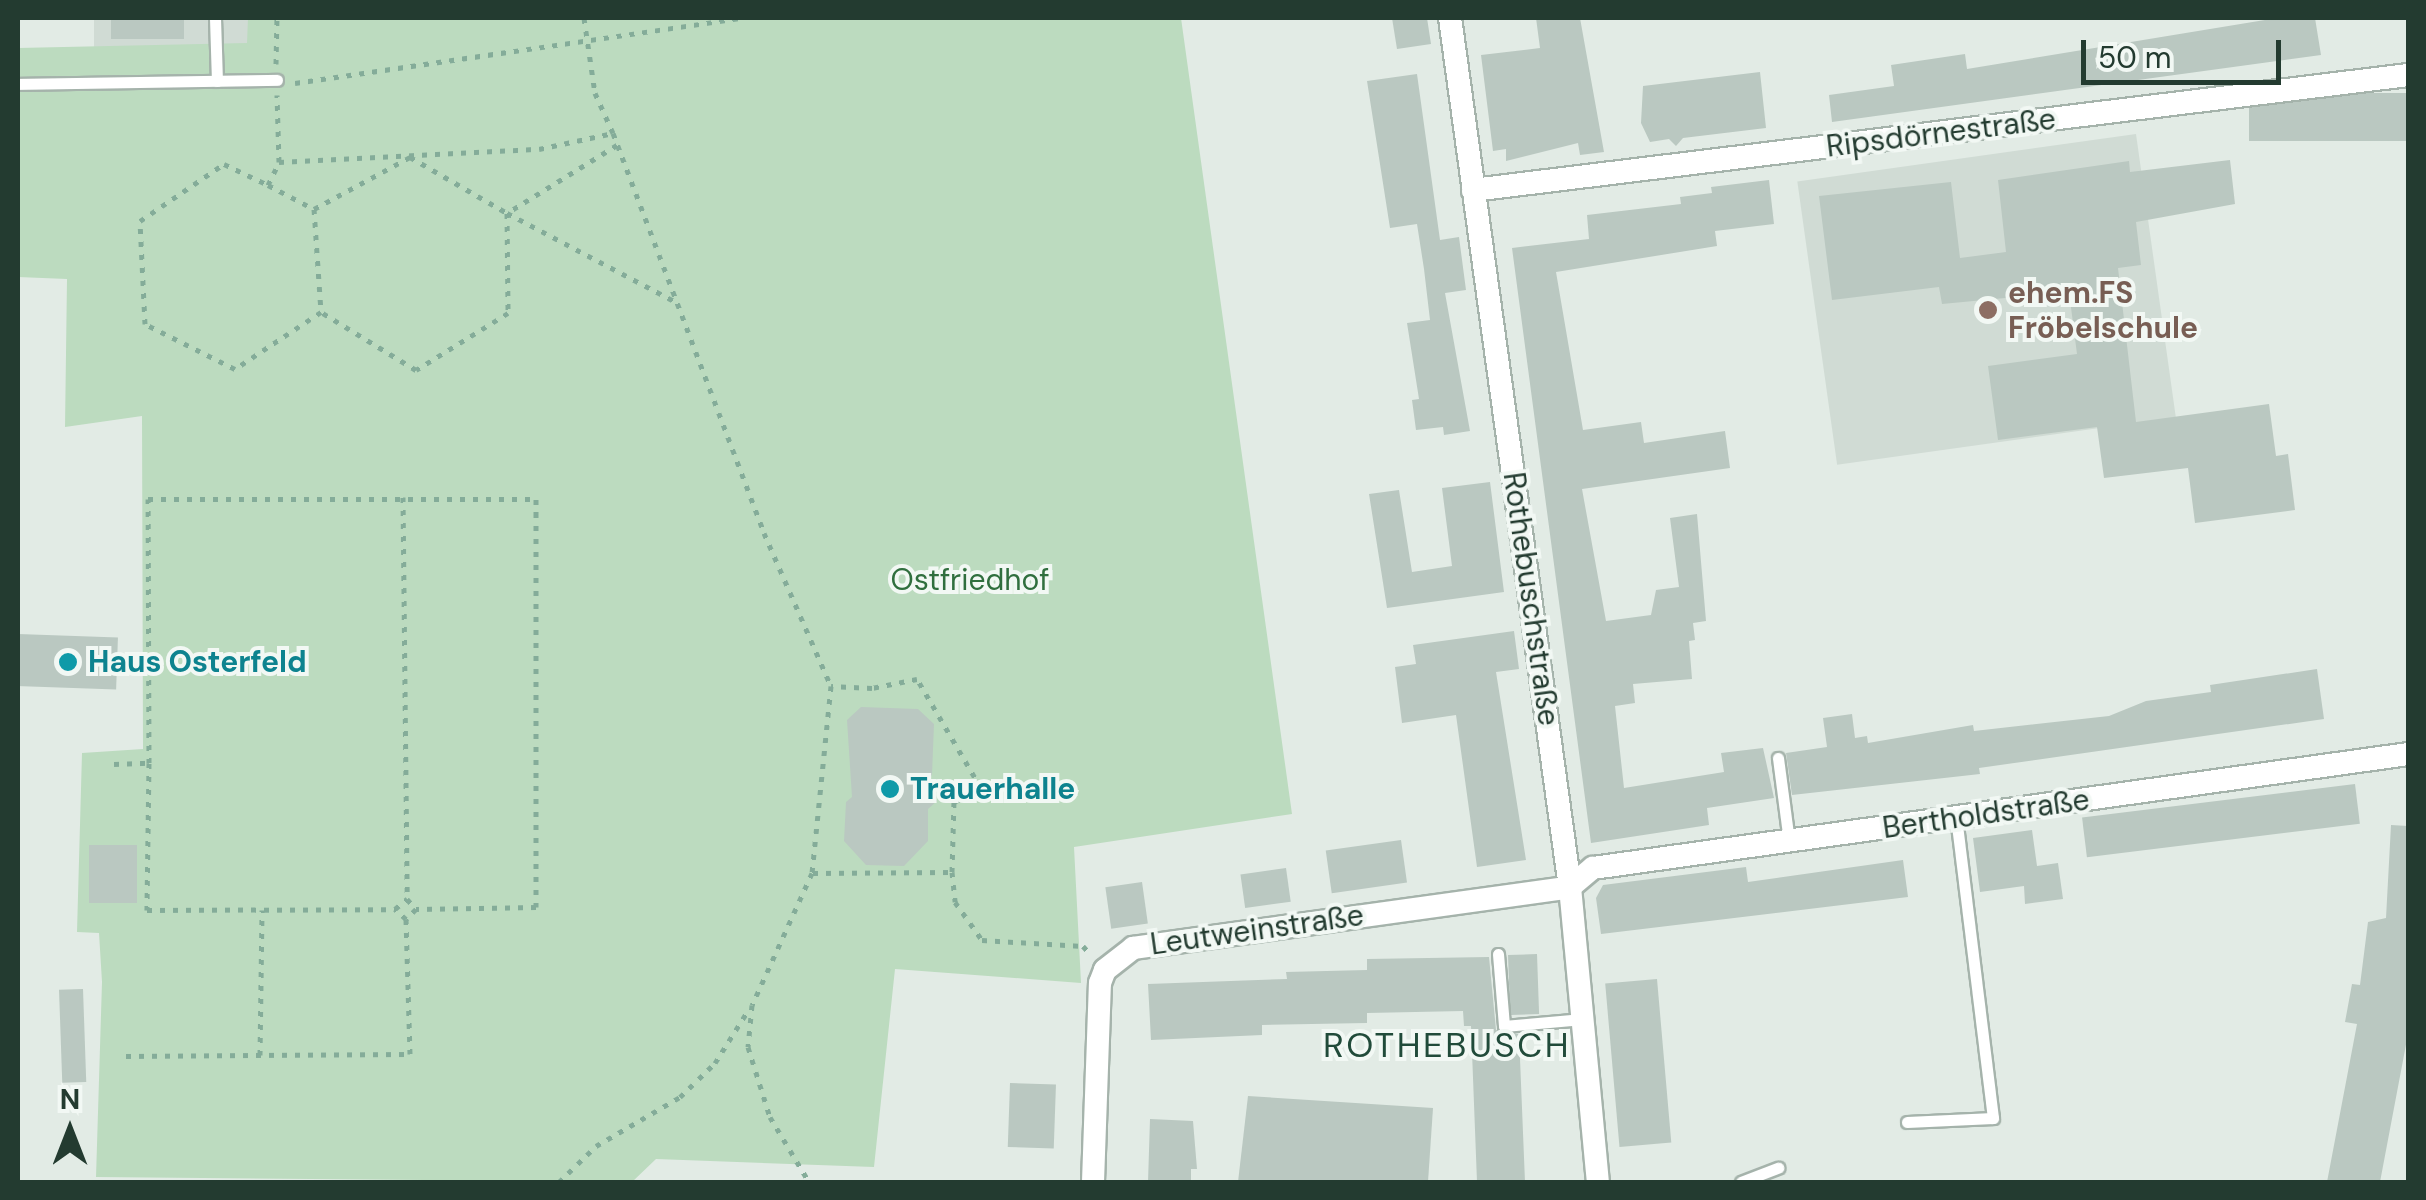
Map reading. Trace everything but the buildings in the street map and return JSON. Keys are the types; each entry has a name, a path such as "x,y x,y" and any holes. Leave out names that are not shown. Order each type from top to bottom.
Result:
{"street":[{"name":"Rothebuschstraße","path":"1450,18 1570,887 1598,1182"},
{"name":"Ripsdörnestraße","path":"1473,190 2408,75"},
{"name":"Bertholdstraße","path":"1570,887 1593,868 2408,754"},
{"name":"Leutweinstraße","path":"1105,970 1146,945 1570,887"},
{"path":"1093,1182 1105,970"}],"lane":[{"path":"216,18 218,81"},
{"path":"18,84 277,84"},
{"path":"1778,758 1789,842"},
{"path":"1907,1122 1992,1118 1956,818"},
{"path":"1498,954 1504,1026 1583,1019"},
{"path":"1740,1182 1778,1168"}],"path":[{"path":"268,185 279,162 277,18"},
{"path":"559,1182 596,1146 680,1098 715,1063 752,1006 812,873 831,686 594,93 584,18"},
{"path":"277,84 742,18"},
{"path":"279,162 539,149 613,133"},
{"path":"506,213 617,145"},
{"path":"314,209 410,157"},
{"path":"410,157 506,213 676,302"},
{"path":"314,209 224,164 140,221 145,324 235,370 321,312"},
{"path":"314,209 321,312"},
{"path":"321,312 416,370 508,313 506,213"},
{"path":"403,497 408,899 416,908"},
{"path":"406,919 416,908 536,907 536,499 148,499 147,910 396,909 408,899"},
{"path":"831,686 872,688 917,679 981,788 954,802 952,872 955,902 982,940 1082,946 1105,970"},
{"path":"114,764 149,763"},
{"path":"812,873 952,872"},
{"path":"126,1056 410,1054 406,919 396,909"},
{"path":"260,1055 262,910"},
{"path":"752,1006 748,1047 758,1083 809,1182"}],"shaded area":[{"path":"94,18 248,18 248,47 94,47"},
{"name":"ehem.FS Fröbelschule","path":"2136,134 2176,417 1837,465 1797,182"}],"green space":[{"name":"Ostfriedhof","path":"248,18 1181,18 1292,814 1074,847 1081,983 895,969 874,1167 656,1159 632,1182 96,1177 102,982 99,933 77,932 82,753 143,749 142,416 65,427 67,279 18,277 18,48 247,43"}],"place":[{"name":"ehem.FS Fröbelschule","path":"1988,310"},
{"name":"Haus Osterfeld","path":"68,662"},
{"name":"Trauerhalle","path":"890,789"}],"district":[{"name":"ROTHEBUSCH","path":"1447,1045"}]}
